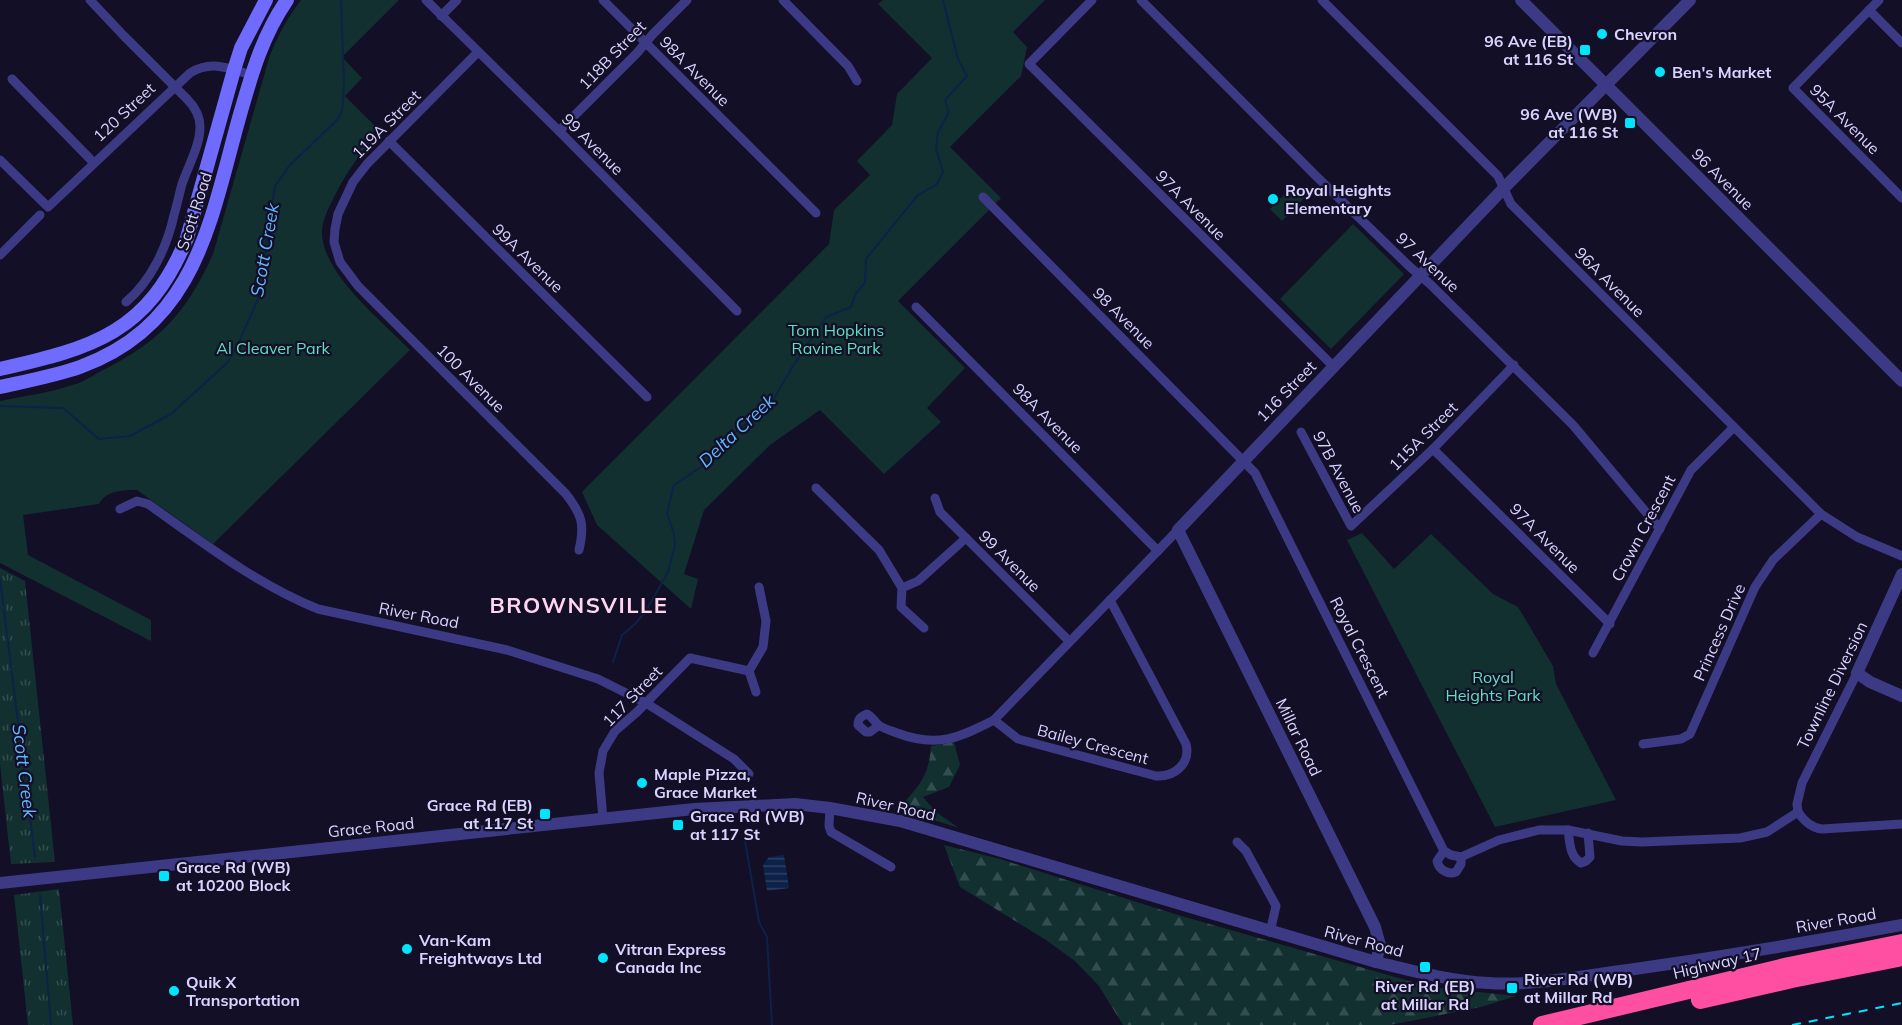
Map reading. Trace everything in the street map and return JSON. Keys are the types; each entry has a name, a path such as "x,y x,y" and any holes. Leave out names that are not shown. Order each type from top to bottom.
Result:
{"highway":[{"name":"Highway 17","path":"1542,1025 1789,966 1902,943"},
{"name":"Highway 17","path":"1593,1025 1792,979 1902,957"}],"main road":[{"path":"234,70 241,48 266,0"},
{"path":"251,75 266,34 287,0"},
{"name":"Scott Road","path":"0,369 64,354 102,338 136,315 160,290 178,260 187,238 234,70"},
{"name":"Scott Road","path":"0,387 69,371 94,361 136,337 172,301 192,268 203,244 251,75"}],"street":[{"path":"90,0 175,87"},
{"name":"99 Avenue","path":"426,0 737,311"},
{"path":"441,16 457,0"},
{"name":"98A Avenue","path":"603,0 816,213"},
{"name":"118B Street","path":"559,131 687,0"},
{"path":"783,0 848,66 857,81"},
{"name":"97A Avenue","path":"1092,0 1029,64 1333,366"},
{"name":"97 Avenue","path":"1142,0 1316,175 1514,365 1573,425 1660,529"},
{"name":"96A Avenue","path":"1322,0 1498,176 1511,204 1821,514 1857,537 1902,556"},
{"name":"96 Avenue","path":"1521,0 1902,381"},
{"name":"116 Street","path":"878,726 916,741 948,740 994,720 1504,188 1690,0"},
{"path":"1880,0 1869,10 1902,43"},
{"name":"95A Avenue","path":"1869,10 1793,88 1902,198"},
{"name":"119A Street","path":"334,229 340,209 356,177 478,52"},
{"name":"120 Street","path":"0,160 48,207 190,73 203,66 219,66 251,75"},
{"path":"12,79 94,163"},
{"name":"Scott Road","path":"126,302 136,293 166,244 177,200 200,133 198,113 175,87"},
{"name":"99A Avenue","path":"389,141 647,397"},
{"name":"98 Avenue","path":"983,197 1244,460"},
{"path":"0,255 40,215"},
{"name":"100 Avenue","path":"334,229 334,246 337,256 352,280 558,486 572,503 582,524 579,550"},
{"name":"98A Avenue","path":"916,307 1158,551"},
{"name":"115A Street","path":"1351,526 1433,449 1514,365"},
{"name":"Crown Crescent","path":"1593,653 1691,470 1733,428"},
{"name":"97B Avenue","path":"1301,432 1351,526"},
{"name":"97A Avenue","path":"1433,449 1610,624"},
{"name":"Royal Crescent","path":"1244,460 1255,473 1444,851 1437,861 1443,871 1456,872 1461,857 1507,837 1539,830 1568,830 1622,841 1642,842 1740,838 1767,832 1798,812"},
{"path":"816,488 879,550 902,588 901,607 924,628"},
{"name":"99 Avenue","path":"935,498 940,512 1069,641"},
{"name":"River Road","path":"120,509 137,501 148,504 255,578 291,598 318,609 507,650 598,679 646,703 734,759 748,774"},
{"name":"Princess Drive","path":"1643,744 1681,739 1690,734 1755,586 1773,560 1821,514"},
{"name":"Millar Road","path":"1178,530 1375,927 1380,945 1376,962"},
{"path":"902,588 918,581 966,538"},
{"name":"Townline Diversion","path":"1798,812 1797,804 1802,783 1857,673 1902,574"},
{"path":"756,692 749,670 763,647 766,621 759,587"},
{"name":"Bailey Crescent","path":"994,720 1018,739 1155,776 1169,774 1181,767 1187,758 1186,744 1110,600"},
{"name":"117 Street","path":"603,819 599,773 603,751 615,731 690,658 749,670"},
{"path":"1857,673 1870,682 1902,696"},
{"name":"Grace Road","path":"0,883 694,809 795,804 830,808"},
{"path":"830,808 831,832 891,867"},
{"name":"River Road","path":"830,808 900,821 1376,962 1445,978 1475,982 1520,983 1578,977 1724,957 1902,925"},
{"path":"1798,812 1807,823 1818,829 1902,824"},
{"path":"1568,830 1572,854 1576,860 1581,862 1590,857 1588,833"},
{"path":"1237,842 1246,851 1276,906 1270,932"},
{"path":"1444,851 1461,857"}],"green space":[{"name":"Al Cleaver Park","path":"301,0 399,0 342,57 362,78 345,96 380,131 361,154 335,195 322,230 324,246 342,279 369,310 410,350 213,544 137,490 111,493 99,504 23,515 28,555 151,620 151,641 0,563 0,401 54,390 85,380 142,347 171,322 183,308 213,254 269,58 283,28"},
{"name":"Tom Hopkins Ravine Park","path":"883,0 1045,0 1013,32 1027,47 1021,76 950,147 1001,198 898,301 965,368 927,408 941,422 884,474 820,410 770,445 704,510 684,574 698,579 691,609 597,525 582,492 829,244 834,210 870,175 857,161 892,125 897,94 932,58 878,4"},
{"path":"1295,184 1307,195 1282,221 1270,209"},
{"path":"1353,224 1404,274 1331,349 1280,299"},
{"name":"Royal Heights Park","path":"1362,533 1394,569 1431,534 1493,594 1518,607 1553,666 1556,684 1616,800 1495,827 1347,540"},
{"path":"0,568 25,581 55,862 11,864 0,764"},
{"path":"954,742 960,765 949,787 923,797 936,812 959,828 899,809 925,774 931,746"},
{"path":"944,845 1000,859 1178,915 1430,987 1516,996 1481,1007 1390,1025 1123,1025 1099,986 1075,961 1046,940 960,887"},
{"path":"59,889 73,1025 28,1025 14,895"}],"water":[{"path":"784,855 789,888 767,891 763,865 769,857"}],"waterway":[{"name":"Scott Creek","path":"0,406 63,408 99,439 130,436 171,414 227,363 258,299 264,279 266,242 275,186 290,165 338,119 342,111 344,86 341,0"},
{"name":"Delta Creek","path":"613,662 622,635 646,611 668,572 675,546 674,534 667,513 674,485 707,463 732,435 772,402 826,317 851,307 856,293 865,283 866,259 917,196 937,184 943,172 936,149 938,132 949,112 945,100 967,76 958,59 943,0"},
{"name":"Scott Creek","path":"0,579 35,857"},
{"name":"Delta Creek","path":"745,841 759,922 767,937 772,1025"},
{"name":"Scott Creek","path":"40,895 51,1025"}],"railway":[{"path":"1792,1025 1902,1003"}],"place":[{"name":"Chevron","path":"1602,34"},
{"name":"96 Ave (EB) at 116 St","path":"1585,50"},
{"name":"Ben's Market","path":"1660,72"},
{"name":"96 Ave (WB) at 116 St","path":"1630,123"},
{"name":"Royal Heights Elementary","path":"1273,199"},
{"name":"Maple Pizza, Grace Market","path":"642,783"},
{"name":"Grace Rd (EB) at 117 St","path":"545,814"},
{"name":"Grace Rd (WB) at 117 St","path":"678,825"},
{"name":"Grace Rd (WB) at 10200 Block","path":"164,876"},
{"name":"Van-Kam Freightways Ltd","path":"407,949"},
{"name":"Vitran Express Canada Inc","path":"603,958"},
{"name":"River Rd (EB) at Millar Rd","path":"1425,967"},
{"name":"River Rd (WB) at Millar Rd","path":"1512,988"},
{"name":"Quik X Transportation","path":"174,991"}],"district":[{"name":"BROWNSVILLE","path":"579,605"}]}
